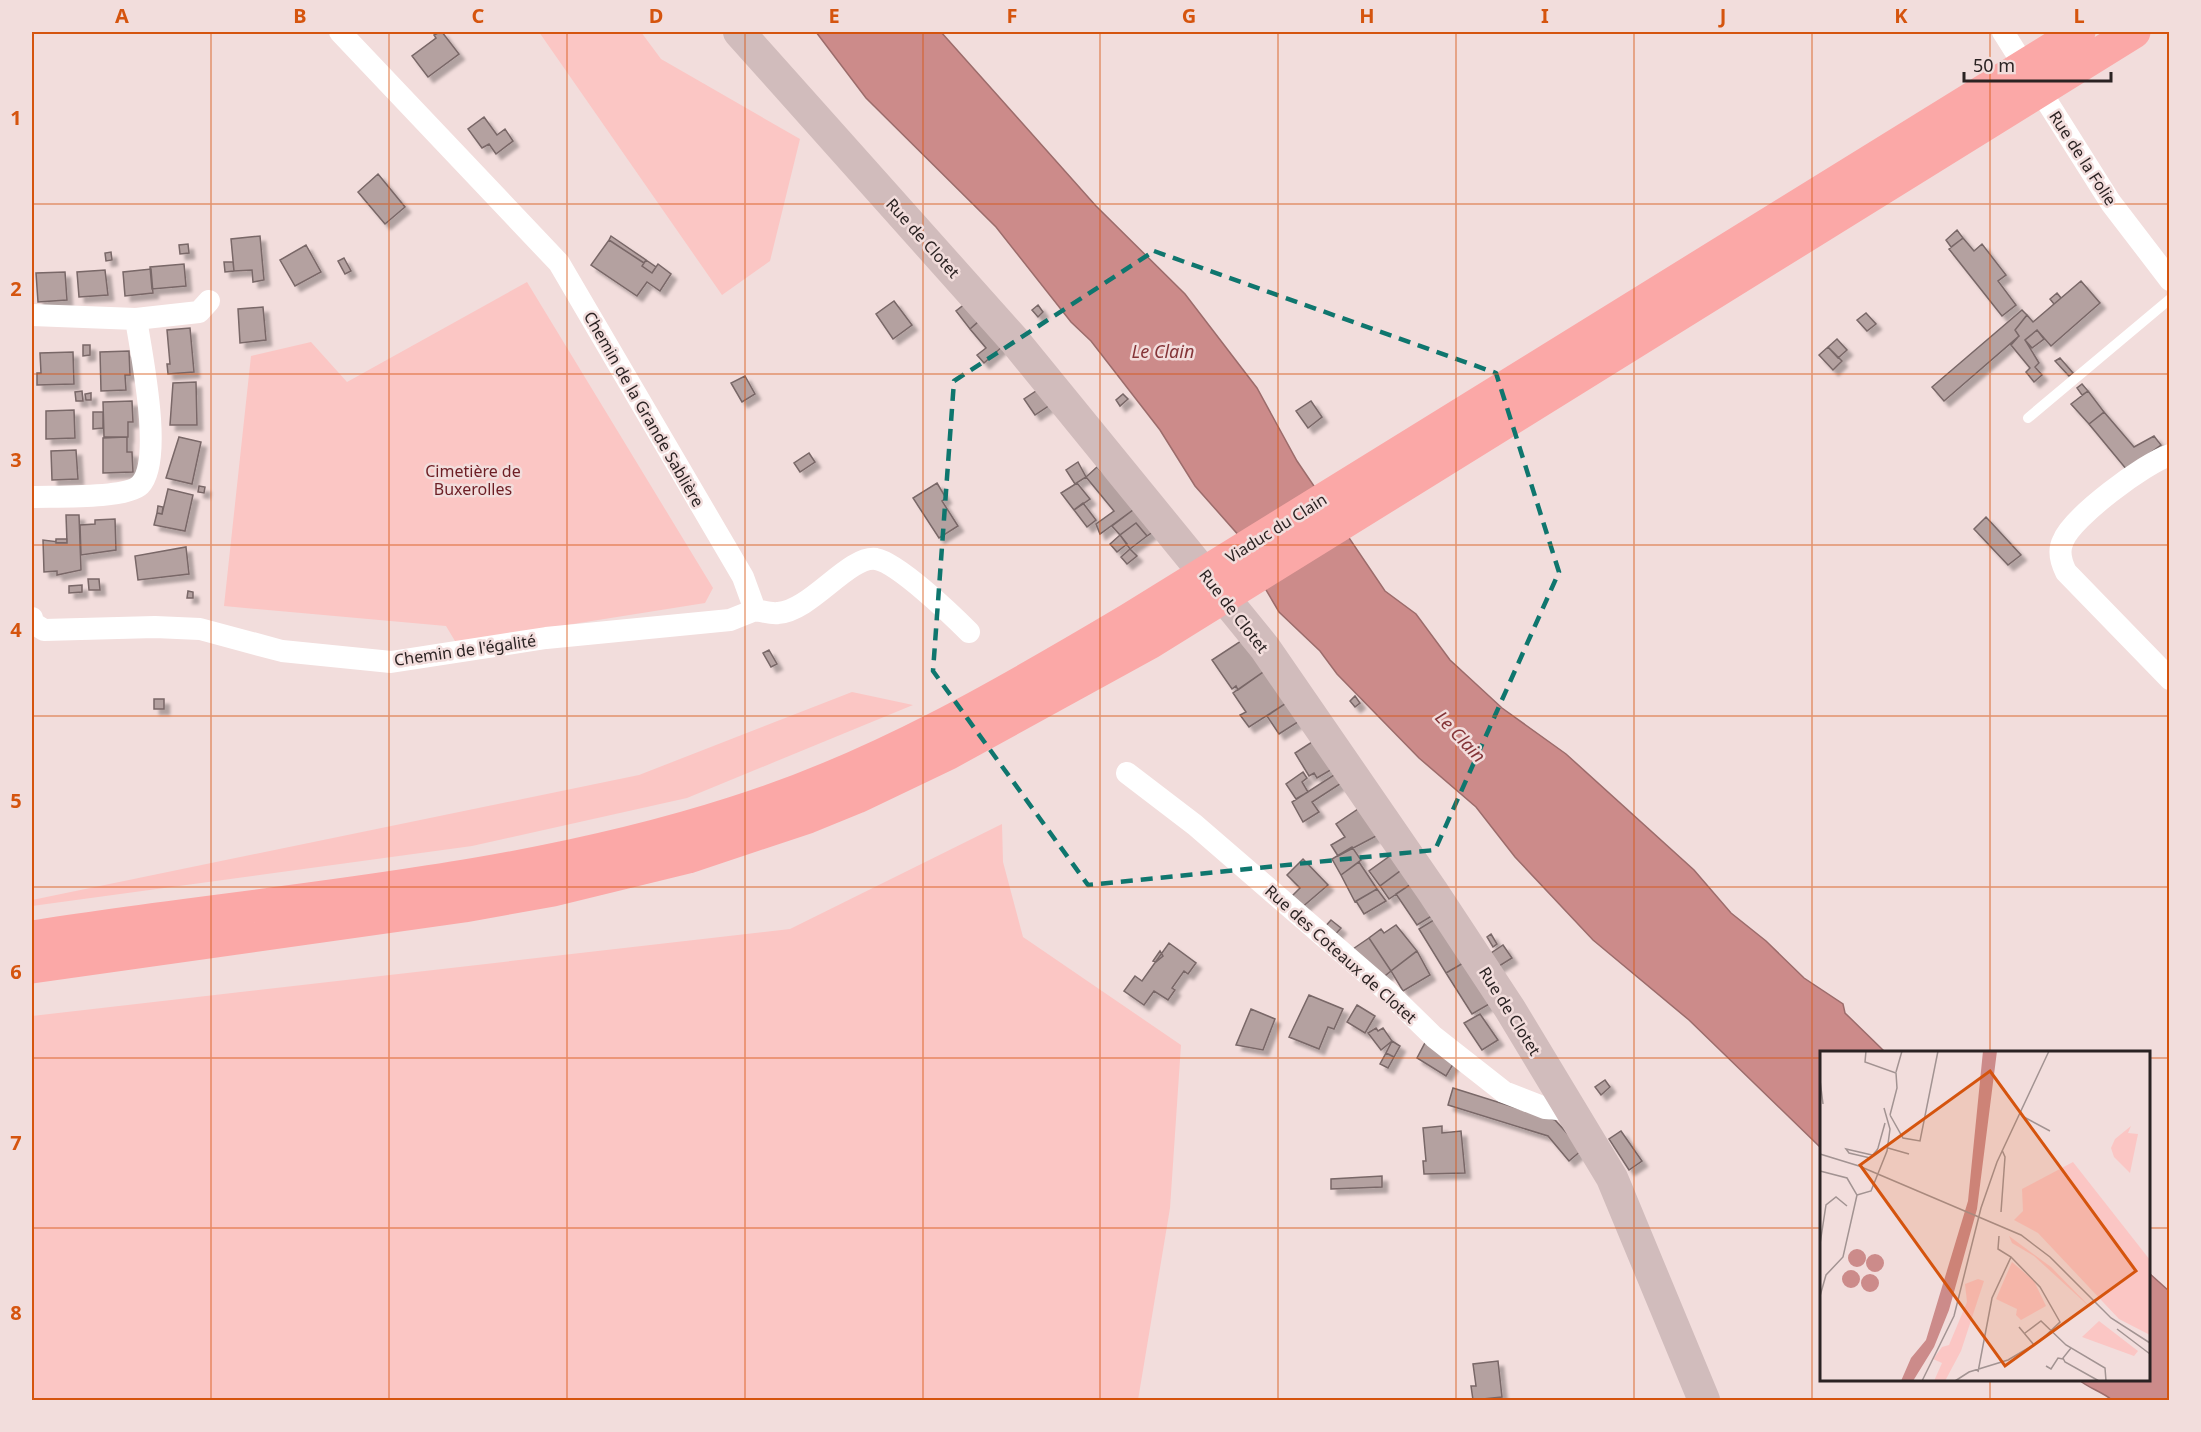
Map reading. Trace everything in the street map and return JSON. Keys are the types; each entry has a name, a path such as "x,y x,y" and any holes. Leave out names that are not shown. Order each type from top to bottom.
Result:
{"highway":[{"path":"2050,66 2079,32"},
{"path":"2050,66 2134,32"},
{"name":"Viaduc du Clain","path":"1140,630 2050,66"},
{"path":"32,937 458,877 546,861 670,832 737,813 874,758 1041,672 1140,630"},
{"path":"32,967 464,906 553,890 688,857 808,817 857,797 949,753 1140,630"}],"main road":[{"name":"Rue de Clotet","path":"745,39 1014,340 1265,648 1440,902 1510,1009 1612,1178 1704,1401"}],"street":[{"name":"Chemin de la Grande Sablière","path":"340,32 559,263 743,577 755,610"},
{"name":"Rue de la Folie","path":"2003,32 2111,203 2169,280"},
{"path":"32,315 136,319 199,312 209,301"},
{"path":"32,497 122,492 140,486 148,471 151,411 136,319"},
{"path":"2169,455 2156,459 2142,468 2083,516 2063,538 2061,555 2066,572 2169,679"},
{"path":"755,610 778,613 800,606 863,560 878,559 922,588 969,632"},
{"name":"Chemin de l'égalité","path":"32,620 44,630 61,632 155,627 200,629 282,651 391,662 546,638 730,620 755,610"},
{"name":"Rue des Coteaux de Clotet","path":"1126,773 1195,825 1388,992 1434,1036 1504,1092 1545,1108 1558,1109 1567,1105"}],"lane":[{"path":"2028,418 2169,299"}],"highlighted area":[{"path":"1154,251 1496,373 1559,572 1435,850 1088,885 933,671 954,381"}],"green space":[{"path":"539,32 641,32 661,59 800,139 770,261 722,295"},
{"name":"Cimetière de Buxerolles","path":"527,282 713,588 705,603 554,627 458,646 446,626 224,606 251,356 311,342 347,382"},
{"path":"852,692 913,705 687,798 472,846 32,906 32,900 639,775"},
{"path":"1002,824 1003,862 1023,937 1181,1045 1170,1208 1138,1400 32,1400 32,1016 790,929"}],"water":[{"name":"Le Clain","path":"816,32 941,32 1096,206 1185,294 1257,388 1297,461 1385,591 1416,614 1450,660 1502,708 1566,754 1694,870 1731,913 1766,941 1804,978 1843,1004 1845,1013 1884,1051 1820,1051 1820,1147 1689,1020 1593,940 1515,857 1476,807 1419,758 1337,674 1320,651 1279,612 1249,561 1241,538 1195,486 1160,430 1091,341 1071,322 996,227 866,98"},
{"path":"2150,1274 2169,1291 2169,1400 2112,1400 2080,1381 2150,1381"}],"building":[{"path":"440,32 459,54 428,77 412,56 436,38 434,35"},
{"path":"484,117 497,135 505,129 513,141 496,154 489,144 482,148 468,129"},
{"path":"378,174 405,207 385,224 358,192"},
{"path":"1957,230 1963,238 1951,247 1946,240"},
{"path":"260,236 264,280 253,282 252,270 234,271 231,239"},
{"path":"611,236 646,260 644,263 609,240"},
{"path":"1963,238 1974,251 1982,244 2006,275 1998,281 2016,305 2002,316 1949,249"},
{"path":"609,240 644,263 642,266 652,273 658,264 671,274 660,291 647,282 637,296 591,265"},
{"path":"188,244 189,253 180,254 179,245"},
{"path":"306,245 321,272 295,286 280,260"},
{"path":"111,252 112,260 106,261 105,253"},
{"path":"344,258 351,271 345,274 338,261"},
{"path":"646,260 656,267 652,273 642,266"},
{"path":"224,262 233,262 234,271 225,272"},
{"path":"184,264 186,286 152,289 150,267"},
{"path":"151,269 153,293 125,296 123,272"},
{"path":"105,270 108,295 79,297 77,272"},
{"path":"65,272 67,300 38,302 36,273"},
{"path":"2081,281 2100,303 2051,346 2037,330 2025,340 2039,363 2035,367 2042,375 2034,382 2026,372 2030,368 2011,345 2019,336 2015,330 2027,315 2033,322"},
{"path":"2057,293 2061,298 2054,304 2050,299"},
{"path":"970,300 984,317 970,329 956,311"},
{"path":"894,301 912,325 893,339 876,314"},
{"path":"1038,305 1043,312 1038,317 1032,310"},
{"path":"263,307 266,340 240,343 238,309"},
{"path":"2022,310 2027,315 2015,330 2019,336 1944,401 1932,387"},
{"path":"1866,313 1876,324 1867,331 1857,320"},
{"path":"980,320 1003,346 984,363 977,355 986,348 970,329"},
{"path":"190,328 194,372 168,374 167,364 170,364 167,330"},
{"path":"2037,330 2044,339 2032,348 2025,340"},
{"path":"1837,339 1847,350 1838,358 1828,347"},
{"path":"83,345 90,345 90,355 83,356"},
{"path":"1828,347 1842,361 1833,370 1819,355"},
{"path":"129,351 130,375 125,375 126,390 101,391 100,352"},
{"path":"73,352 74,384 37,385 37,373 41,373 40,353"},
{"path":"2060,358 2073,373 2069,376 2055,361"},
{"path":"745,376 755,394 742,402 731,383"},
{"path":"196,382 197,425 170,425 173,383"},
{"path":"2082,384 2088,391 2082,395 2077,388"},
{"path":"1039,389 1050,405 1035,415 1024,399"},
{"path":"82,391 83,401 76,401 75,392"},
{"path":"2088,391 2104,412 2089,424 2071,404"},
{"path":"91,393 91,400 86,400 85,394"},
{"path":"1123,394 1128,399 1120,406 1116,400"},
{"path":"132,401 133,422 128,422 128,437 104,437 103,402"},
{"path":"1311,401 1322,417 1308,428 1296,411"},
{"path":"74,410 75,438 46,439 46,411"},
{"path":"93,412 103,412 103,428 93,429"},
{"path":"2104,412 2134,447 2154,436 2161,445 2127,470 2089,424"},
{"path":"127,437 127,452 132,452 133,472 103,473 103,438"},
{"path":"179,437 201,442 192,484 166,478"},
{"path":"76,450 78,479 52,480 51,451"},
{"path":"809,453 815,462 800,472 794,463"},
{"path":"1078,462 1086,477 1075,484 1066,470"},
{"path":"1097,467 1137,507 1100,534 1096,524 1114,511 1086,477"},
{"path":"937,483 946,498 942,501 958,526 939,538 913,498"},
{"path":"1077,483 1090,499 1074,510 1061,493"},
{"path":"199,486 205,487 204,493 198,492"},
{"path":"168,489 193,495 185,531 154,525 157,513 162,514"},
{"path":"1083,503 1096,520 1087,527 1074,510"},
{"path":"158,506 163,507 162,514 157,513"},
{"path":"1137,507 1157,529 1147,536 1136,523 1120,535 1112,526"},
{"path":"66,515 79,515 81,570 57,575 57,571 44,572 43,540 67,543"},
{"path":"1986,517 2021,555 2008,565 1974,529"},
{"path":"115,519 116,550 81,555 80,525 95,524 95,520"},
{"path":"1136,523 1147,536 1130,549 1120,535"},
{"path":"1120,535 1127,544 1117,552 1110,544"},
{"path":"56,539 67,539 67,543 56,543"},
{"path":"186,547 189,574 138,580 135,556"},
{"path":"1130,549 1137,556 1127,564 1121,557"},
{"path":"88,579 99,579 100,590 89,590"},
{"path":"82,585 82,592 69,593 69,586"},
{"path":"188,591 193,592 193,598 187,598"},
{"path":"1244,639 1266,670 1238,690 1236,686 1232,689 1212,660"},
{"path":"769,650 777,664 771,667 763,653"},
{"path":"1266,670 1288,702 1249,727 1240,715 1246,712 1233,693"},
{"path":"1355,696 1360,703 1355,707 1350,701"},
{"path":"154,699 164,699 164,709 154,709"},
{"path":"1288,702 1301,720 1279,734 1267,716"},
{"path":"1315,740 1334,768 1317,778 1314,773 1309,776 1295,753"},
{"path":"1303,772 1307,778 1302,782 1308,792 1296,799 1286,784"},
{"path":"1337,773 1343,782 1312,802 1319,812 1303,822 1292,802"},
{"path":"1361,807 1380,834 1338,856 1331,845 1345,837 1336,824"},
{"path":"1352,847 1361,860 1341,875 1332,859"},
{"path":"1394,853 1404,868 1380,886 1369,871"},
{"path":"1303,859 1328,885 1300,909 1289,899 1300,888 1287,875"},
{"path":"1359,862 1377,889 1355,902 1341,875"},
{"path":"1404,868 1414,882 1389,899 1380,886"},
{"path":"1414,882 1435,914 1417,925 1396,894"},
{"path":"1377,889 1386,901 1364,914 1356,901"},
{"path":"1437,918 1465,962 1446,973 1419,929"},
{"path":"1331,920 1341,928 1333,937 1323,929"},
{"path":"1396,925 1417,951 1391,971 1369,938 1381,929 1384,933"},
{"path":"1491,934 1497,944 1493,947 1487,937"},
{"path":"1369,938 1391,971 1381,979 1350,951"},
{"path":"1169,943 1196,963 1188,974 1184,971 1172,988 1175,990 1168,1000 1154,991 1144,1005 1124,991 1135,976 1142,981"},
{"path":"1503,945 1512,958 1496,968 1488,955"},
{"path":"1160,951 1163,956 1156,962 1153,961"},
{"path":"1417,951 1430,975 1403,991 1391,971"},
{"path":"1465,962 1491,1003 1472,1014 1446,973"},
{"path":"1309,995 1343,1009 1334,1029 1328,1027 1319,1049 1289,1037"},
{"path":"1357,1005 1375,1016 1365,1033 1347,1022"},
{"path":"1251,1009 1275,1019 1263,1050 1236,1045"},
{"path":"1480,1014 1498,1040 1482,1050 1464,1023"},
{"path":"1376,1028 1378,1031 1383,1028 1392,1041 1381,1050 1368,1033"},
{"path":"1427,1039 1455,1061 1446,1076 1417,1058"},
{"path":"1392,1041 1400,1046 1394,1057 1386,1053"},
{"path":"1386,1053 1394,1057 1388,1068 1380,1064"},
{"path":"1605,1080 1610,1087 1601,1095 1595,1087"},
{"path":"1453,1088 1555,1120 1582,1150 1569,1161 1548,1136 1448,1105"},
{"path":"1442,1126 1442,1133 1461,1131 1465,1173 1424,1174 1423,1161 1426,1161 1423,1128"},
{"path":"1621,1131 1642,1161 1629,1170 1609,1139"},
{"path":"1382,1176 1382,1187 1331,1189 1331,1179"},
{"path":"1498,1361 1502,1397 1473,1400 1471,1386 1476,1386 1473,1364"}]}
